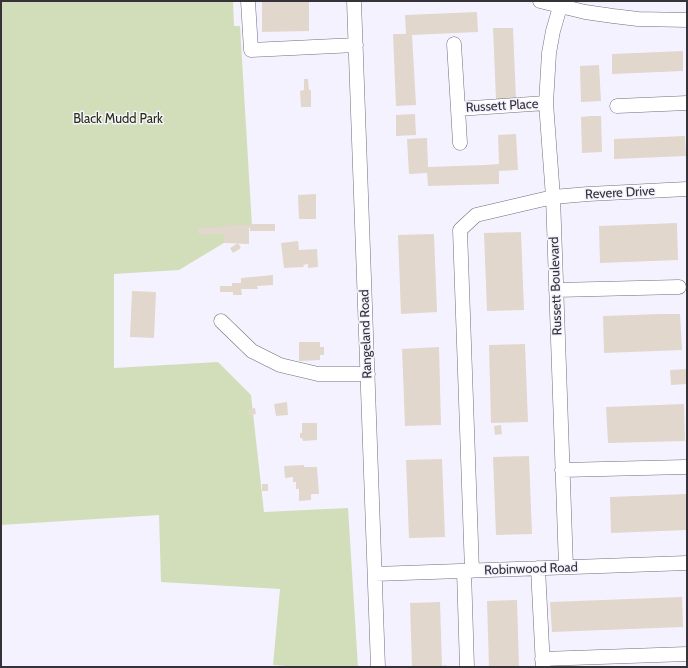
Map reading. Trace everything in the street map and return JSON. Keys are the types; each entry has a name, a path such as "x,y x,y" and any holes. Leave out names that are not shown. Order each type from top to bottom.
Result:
{"street":[{"path":"248,1 250,50 356,45"},
{"name":"Rangeland Road","path":"354,1 378,667"},
{"path":"543,1 560,7 613,16 638,19 687,20"},
{"name":"Russett Boulevard","path":"560,7 548,53 546,103 553,197 566,567"},
{"name":"Russett Place","path":"454,44 460,143"},
{"name":"Russett Place","path":"458,108 546,103"},
{"path":"617,106 687,103"},
{"name":"Revere Drive","path":"468,571 460,230 476,215 553,197 687,189"},
{"path":"556,290 679,287"},
{"path":"221,321 252,351 280,366 318,374 368,374"},
{"path":"562,470 685,467"},
{"name":"Robinwood Road","path":"375,574 687,563"},
{"path":"538,568 542,663 687,654"},
{"path":"468,571 468,667"}],"green space":[{"name":"Black Mudd Park","path":"1,1 233,1 234,26 240,26 252,226 179,270 114,274 114,368 218,362 251,395 264,512 348,508 358,667 299,667 273,665 280,589 161,582 159,515 1,525"}],"building":[{"path":"262,1 309,1 309,31 262,32"},
{"path":"477,12 478,32 412,35 416,105 396,106 393,34 406,34 405,15"},
{"path":"493,28 513,28 516,99 496,100"},
{"path":"683,51 683,71 612,74 612,54"},
{"path":"599,65 601,101 581,102 580,66"},
{"path":"304,79 308,79 309,90 311,90 311,107 301,107 300,91 304,90"},
{"path":"415,114 416,135 396,136 396,115"},
{"path":"601,116 602,152 582,153 581,117"},
{"path":"516,134 518,170 499,171 499,184 428,186 427,173 409,174 407,139 427,138 428,167 485,165 499,164 498,135"},
{"path":"685,136 686,156 614,159 614,139"},
{"path":"316,194 316,219 299,219 298,195"},
{"path":"677,223 678,260 600,263 599,226"},
{"path":"250,224 275,224 275,231 250,231"},
{"path":"226,225 249,225 249,244 224,243 224,234 198,234 198,228 226,227"},
{"path":"521,232 524,310 487,311 484,233"},
{"path":"434,234 437,312 401,314 398,235"},
{"path":"298,241 299,250 317,249 318,267 308,268 308,264 303,265 304,267 284,268 281,243"},
{"path":"238,243 241,248 233,253 230,248"},
{"path":"273,275 273,285 257,286 258,289 241,289 242,295 233,295 233,292 220,292 220,286 232,286 232,283 241,283 241,278"},
{"path":"132,291 156,292 154,338 130,337"},
{"path":"680,314 682,350 604,353 603,316"},
{"path":"299,342 320,342 320,347 324,347 324,355 320,355 320,360 299,361"},
{"path":"525,344 528,422 491,423 489,345"},
{"path":"439,347 441,425 405,426 402,349"},
{"path":"687,369 687,384 671,385 670,370"},
{"path":"287,402 288,415 276,416 274,404"},
{"path":"684,404 685,441 608,443 606,407"},
{"path":"255,408 256,414 249,415 248,410"},
{"path":"302,423 317,423 317,440 303,441 302,438 300,438 300,433 302,433"},
{"path":"501,425 502,434 495,435 494,426"},
{"path":"529,456 532,534 496,535 493,457"},
{"path":"442,459 445,537 409,538 406,460"},
{"path":"304,465 304,467 317,467 319,494 311,494 311,500 299,501 299,489 296,489 296,482 293,482 293,477 285,478 284,466"},
{"path":"262,484 268,484 268,491 262,491"},
{"path":"687,494 687,530 611,533 610,497"},
{"path":"682,597 683,627 552,632 550,602"},
{"path":"517,600 519,667 489,667 487,601"},
{"path":"440,602 442,666 446,665 446,667 412,667 410,603"}]}
